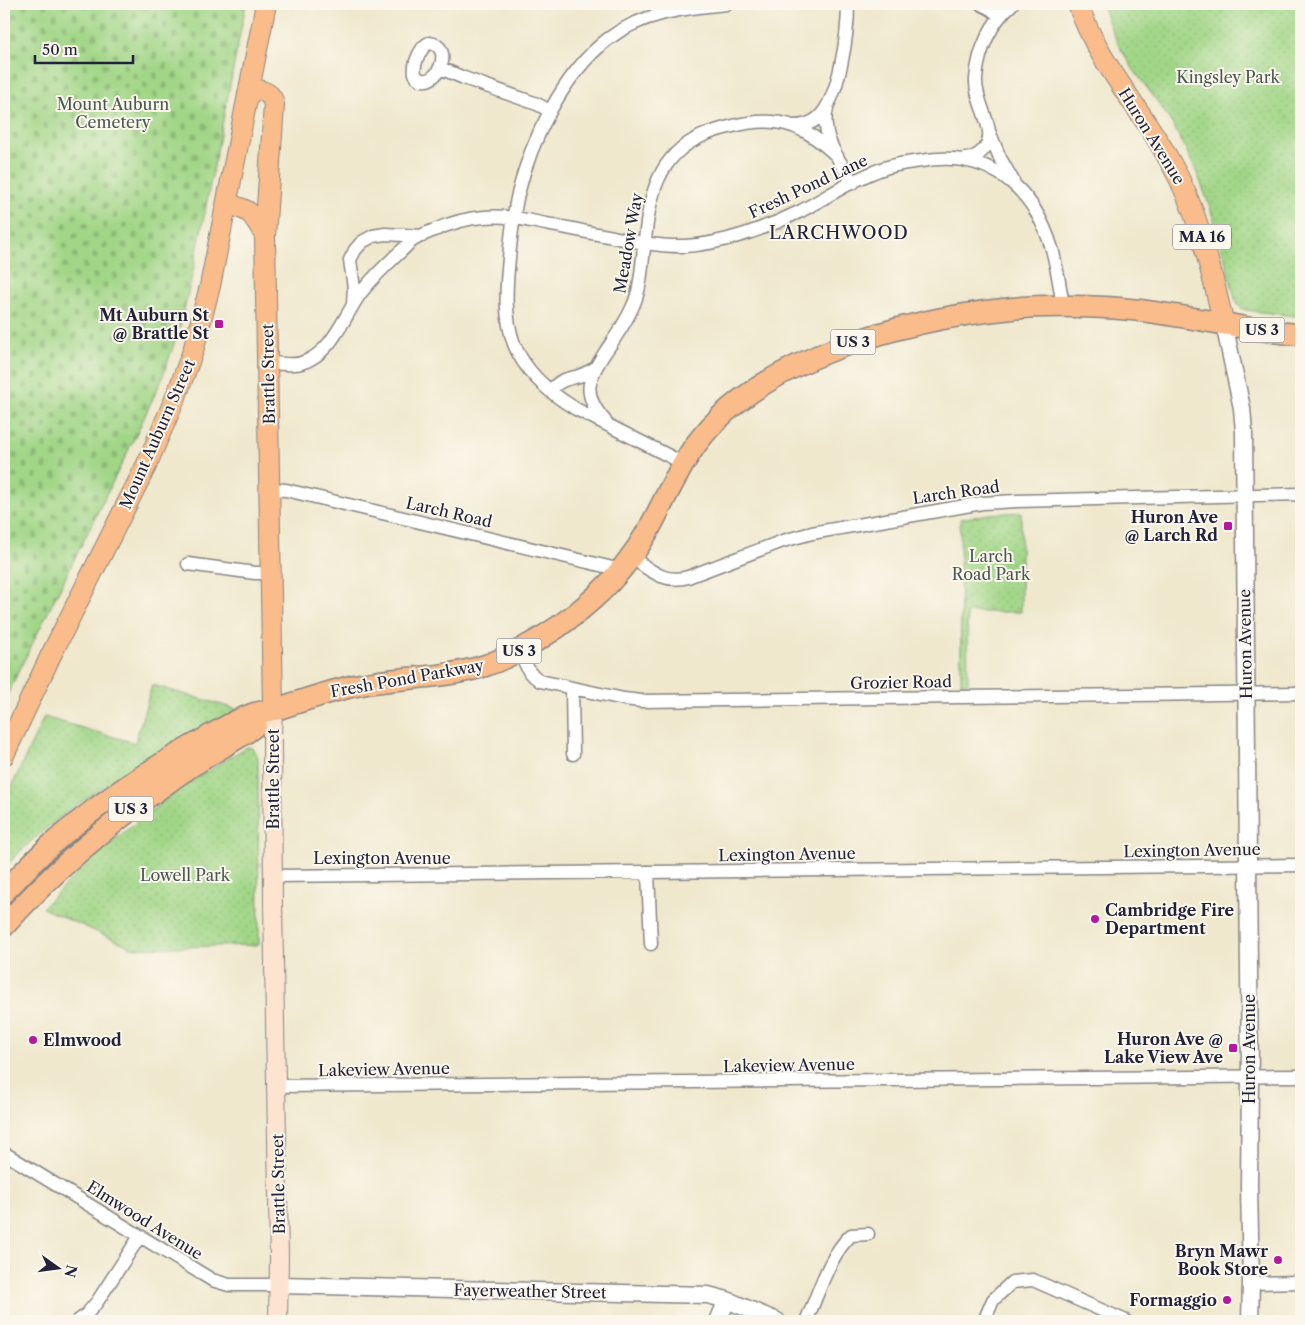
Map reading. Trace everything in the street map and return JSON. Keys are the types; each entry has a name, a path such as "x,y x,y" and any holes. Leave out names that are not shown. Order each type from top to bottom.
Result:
{"highway":[{"name":"Fresh Pond Parkway","path":"4,892 49,847 118,792 162,763 237,721 250,715 359,685 475,668 519,651 555,629 578,613 601,592 626,564 646,533 683,463 709,428 736,403 756,388 828,352 875,336 950,317 1010,308 1063,306 1133,310 1301,335"},
{"name":"Fresh Pond Parkway","path":"4,926 25,903 96,837 186,769 252,728 273,710"}],"main road":[{"name":"Mount Auburn Street","path":"4,755 51,655 146,466 185,374 200,329 210,286 266,4"},
{"name":"Huron Avenue","path":"1078,4 1102,57 1173,165 1184,188 1204,242 1224,324"},
{"name":"Brattle Street","path":"250,88 270,95 273,102 265,236 273,710 278,1321"},
{"name":"Brattle Street","path":"226,204 243,208 251,213 265,236"}],"street":[{"path":"683,463 571,406 536,378 514,344 506,311 506,286 513,218 524,173 550,111 579,68 600,46 620,31 643,19 688,8 726,4"},
{"name":"Meadow Way","path":"608,425 597,411 590,397 590,381 594,369 636,301 640,284 650,203 654,188 664,169 684,147 704,136 743,124 767,122 793,126 809,124 821,116 828,105 838,79 848,26 848,4"},
{"path":"982,4 1000,16"},
{"path":"1012,4 1000,16 992,28 981,56 976,78 989,132 1003,164 1019,189"},
{"path":"440,68 537,104 550,111"},
{"name":"Meadow Way","path":"828,105 827,133 831,145 853,183"},
{"name":"Meadow Way","path":"793,126 811,135 837,156"},
{"path":"964,160 976,156 985,149 989,132"},
{"name":"Fresh Pond Lane","path":"268,362 300,364 314,357 326,348 360,294 383,268 414,240 442,227 468,219 486,217 513,218 645,242 684,246 730,238 763,227 793,214 879,170 906,163 936,159 976,162 1007,178 1019,189 1036,214 1049,241 1063,306"},
{"name":"Fresh Pond Lane","path":"353,306 354,288 350,260 362,242 373,236 385,234 422,236"},
{"name":"Huron Avenue","path":"1224,324 1243,420 1250,1076 1250,1321"},
{"path":"550,391 564,379 582,375 594,369"},
{"name":"Larch Road","path":"270,489 286,490 626,564 671,579 688,577 783,541 812,533 982,503 1301,494"},
{"path":"188,564 255,573 271,573"},
{"name":"Grozier Road","path":"519,651 530,673 536,679 641,701 1301,693"},
{"path":"572,688 573,754"},
{"name":"Lexington Avenue","path":"273,876 1301,865"},
{"path":"648,872 652,944"},
{"name":"Lakeview Avenue","path":"277,1086 1301,1076"},
{"name":"Elmwood Avenue","path":"4,1152 218,1282 229,1285 279,1285"},
{"path":"806,1321 825,1275 843,1243 851,1235 868,1234"},
{"path":"78,1321 86,1316 97,1302 140,1236"},
{"path":"984,1321 993,1300 1012,1282 1033,1280 1126,1321"},
{"path":"1250,1283 1301,1282"},
{"name":"Fayerweather Street","path":"279,1285 708,1295 727,1300 777,1321"},
{"path":"718,1321 727,1300"}],"green space":[{"name":"Mount Auburn Cemetery","path":"4,4 246,4 192,277 180,326 162,379 4,701"},
{"name":"Kingsley Park","path":"1102,4 1301,4 1301,317 1246,310 1241,308 1235,299 1214,220 1192,163 1168,117 1121,50"},
{"name":"Larch Road Park","path":"1021,512 1021,612 967,612 968,683 961,683 960,519 989,514"},
{"path":"152,685 240,710 146,761 85,799 29,843 4,868 4,803 44,717 135,743"},
{"name":"Lowell Park","path":"249,747 255,751 258,758 259,945 134,948 42,908 103,850 135,823 196,778"}],"place":[{"name":"Mt Auburn St @ Brattle St","path":"219,324"},
{"name":"Huron Ave @ Larch Rd","path":"1228,526"},
{"name":"Cambridge Fire Department","path":"1095,919"},
{"name":"Elmwood","path":"33,1040"},
{"name":"Huron Ave @ Lake View Ave","path":"1233,1048"},
{"name":"Bryn Mawr Book Store","path":"1278,1260"},
{"name":"Formaggio","path":"1227,1300"}],"district":[{"name":"LARCHWOOD","path":"839,233"}]}
